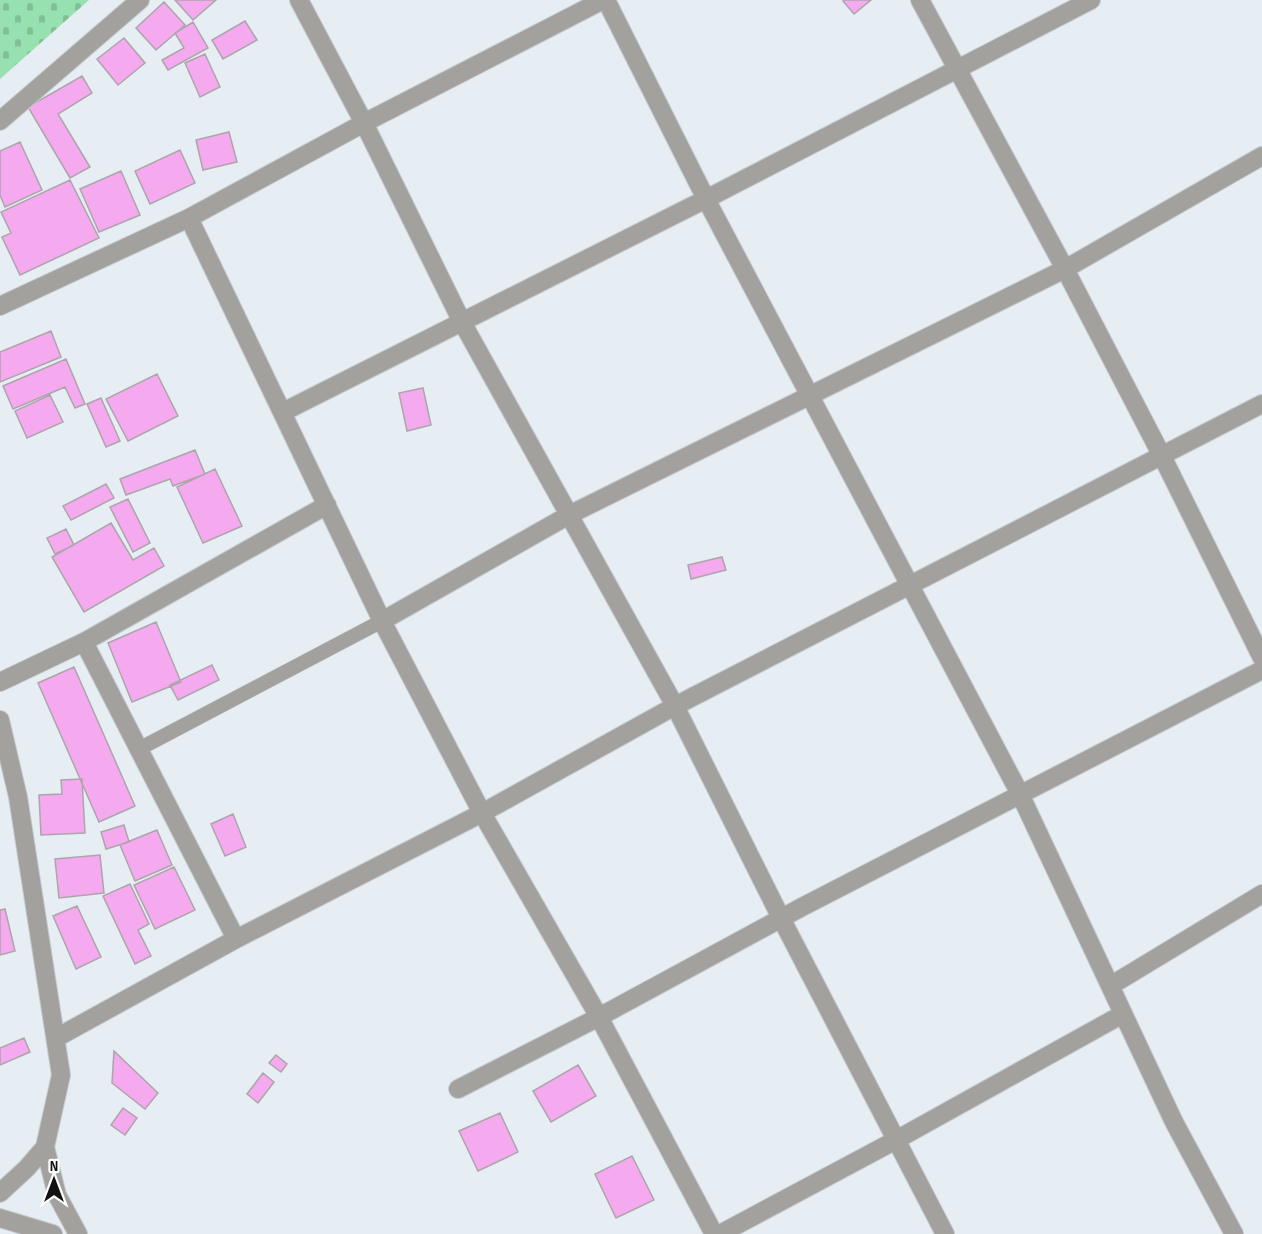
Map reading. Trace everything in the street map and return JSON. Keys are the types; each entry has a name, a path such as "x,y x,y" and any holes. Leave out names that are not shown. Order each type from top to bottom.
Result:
{"street":[{"path":"0,121 140,0"},
{"path":"299,0 364,123 462,322 675,706 781,918 945,1234"},
{"path":"0,306 189,218 364,123 604,0 706,199 1020,794 1174,1122 1234,1234"},
{"path":"920,0 1065,269 1162,456 1262,658"},
{"path":"283,412 706,199 1091,0"},
{"path":"382,621 569,515 1065,269 1262,156"},
{"path":"189,218 382,621 482,813 599,1017 714,1234"},
{"path":"56,1038 236,939 482,813 675,706 1262,404"},
{"path":"0,682 84,642 327,505"},
{"path":"84,642 137,750 236,939"},
{"path":"458,1089 599,1017 781,918 1262,670"},
{"path":"0,720 7,792 18,797 61,1075 45,1147 57,1196 78,1234"},
{"path":"1110,986 1262,894"},
{"path":"720,1234 896,1140 1123,1014"},
{"path":"0,1193 27,1168 45,1147"},
{"path":"0,1218 53,1234"}],"lane":[{"path":"137,750 382,621"}],"green space":[{"path":"0,0 89,0 0,79"}],"building":[{"path":"175,0 216,0 193,20"},
{"path":"871,0 854,14 843,1"},
{"path":"164,2 185,25 156,50 136,28"},
{"path":"245,21 257,40 223,59 212,40"},
{"path":"193,22 208,48 168,70 162,60 184,48 175,33"},
{"path":"124,38 145,63 118,85 97,59"},
{"path":"205,54 220,87 200,97 185,63"},
{"path":"82,76 92,93 58,114 90,167 70,178 28,107"},
{"path":"229,132 237,162 203,170 196,140"},
{"path":"20,142 42,190 5,207 0,195 0,151"},
{"path":"180,150 195,183 150,204 135,171"},
{"path":"121,171 140,215 99,232 80,189"},
{"path":"70,180 99,238 20,275 2,237 11,233 1,212"},
{"path":"51,331 61,357 0,382 0,352"},
{"path":"66,359 85,404 75,408 65,387 13,409 3,386"},
{"path":"157,374 178,416 128,441 106,399"},
{"path":"423,388 431,425 407,431 399,393"},
{"path":"50,395 63,422 27,438 15,411"},
{"path":"101,398 120,441 106,447 87,404"},
{"path":"195,450 205,474 173,486 170,479 126,495 120,479"},
{"path":"215,469 242,526 203,543 177,487"},
{"path":"106,484 114,498 71,520 63,506"},
{"path":"128,499 150,543 133,552 110,507"},
{"path":"111,523 133,560 154,548 164,566 84,612 52,557"},
{"path":"66,529 74,545 55,554 47,538"},
{"path":"722,557 726,570 691,579 688,565"},
{"path":"156,622 181,682 132,702 108,643"},
{"path":"212,665 219,680 178,700 170,685"},
{"path":"74,667 135,806 99,822 38,683"},
{"path":"82,779 85,833 41,835 39,795 62,794 61,780"},
{"path":"233,814 246,847 225,856 211,824"},
{"path":"124,825 129,842 106,849 101,832"},
{"path":"157,830 172,865 135,881 120,845"},
{"path":"100,855 104,893 59,898 55,859"},
{"path":"174,867 195,910 155,929 134,885"},
{"path":"130,884 149,924 138,930 151,956 135,964 103,896"},
{"path":"77,906 101,957 76,969 53,916"},
{"path":"5,909 15,951 0,955 0,910"},
{"path":"24,1038 30,1052 0,1065 0,1048"},
{"path":"114,1051 158,1093 145,1109 112,1083"},
{"path":"276,1055 287,1064 281,1072 269,1063"},
{"path":"578,1065 596,1096 551,1122 533,1091"},
{"path":"263,1073 274,1082 258,1103 247,1094"},
{"path":"123,1108 137,1118 125,1135 111,1125"},
{"path":"500,1113 518,1152 478,1171 459,1131"},
{"path":"632,1156 654,1200 616,1218 595,1174"}]}
